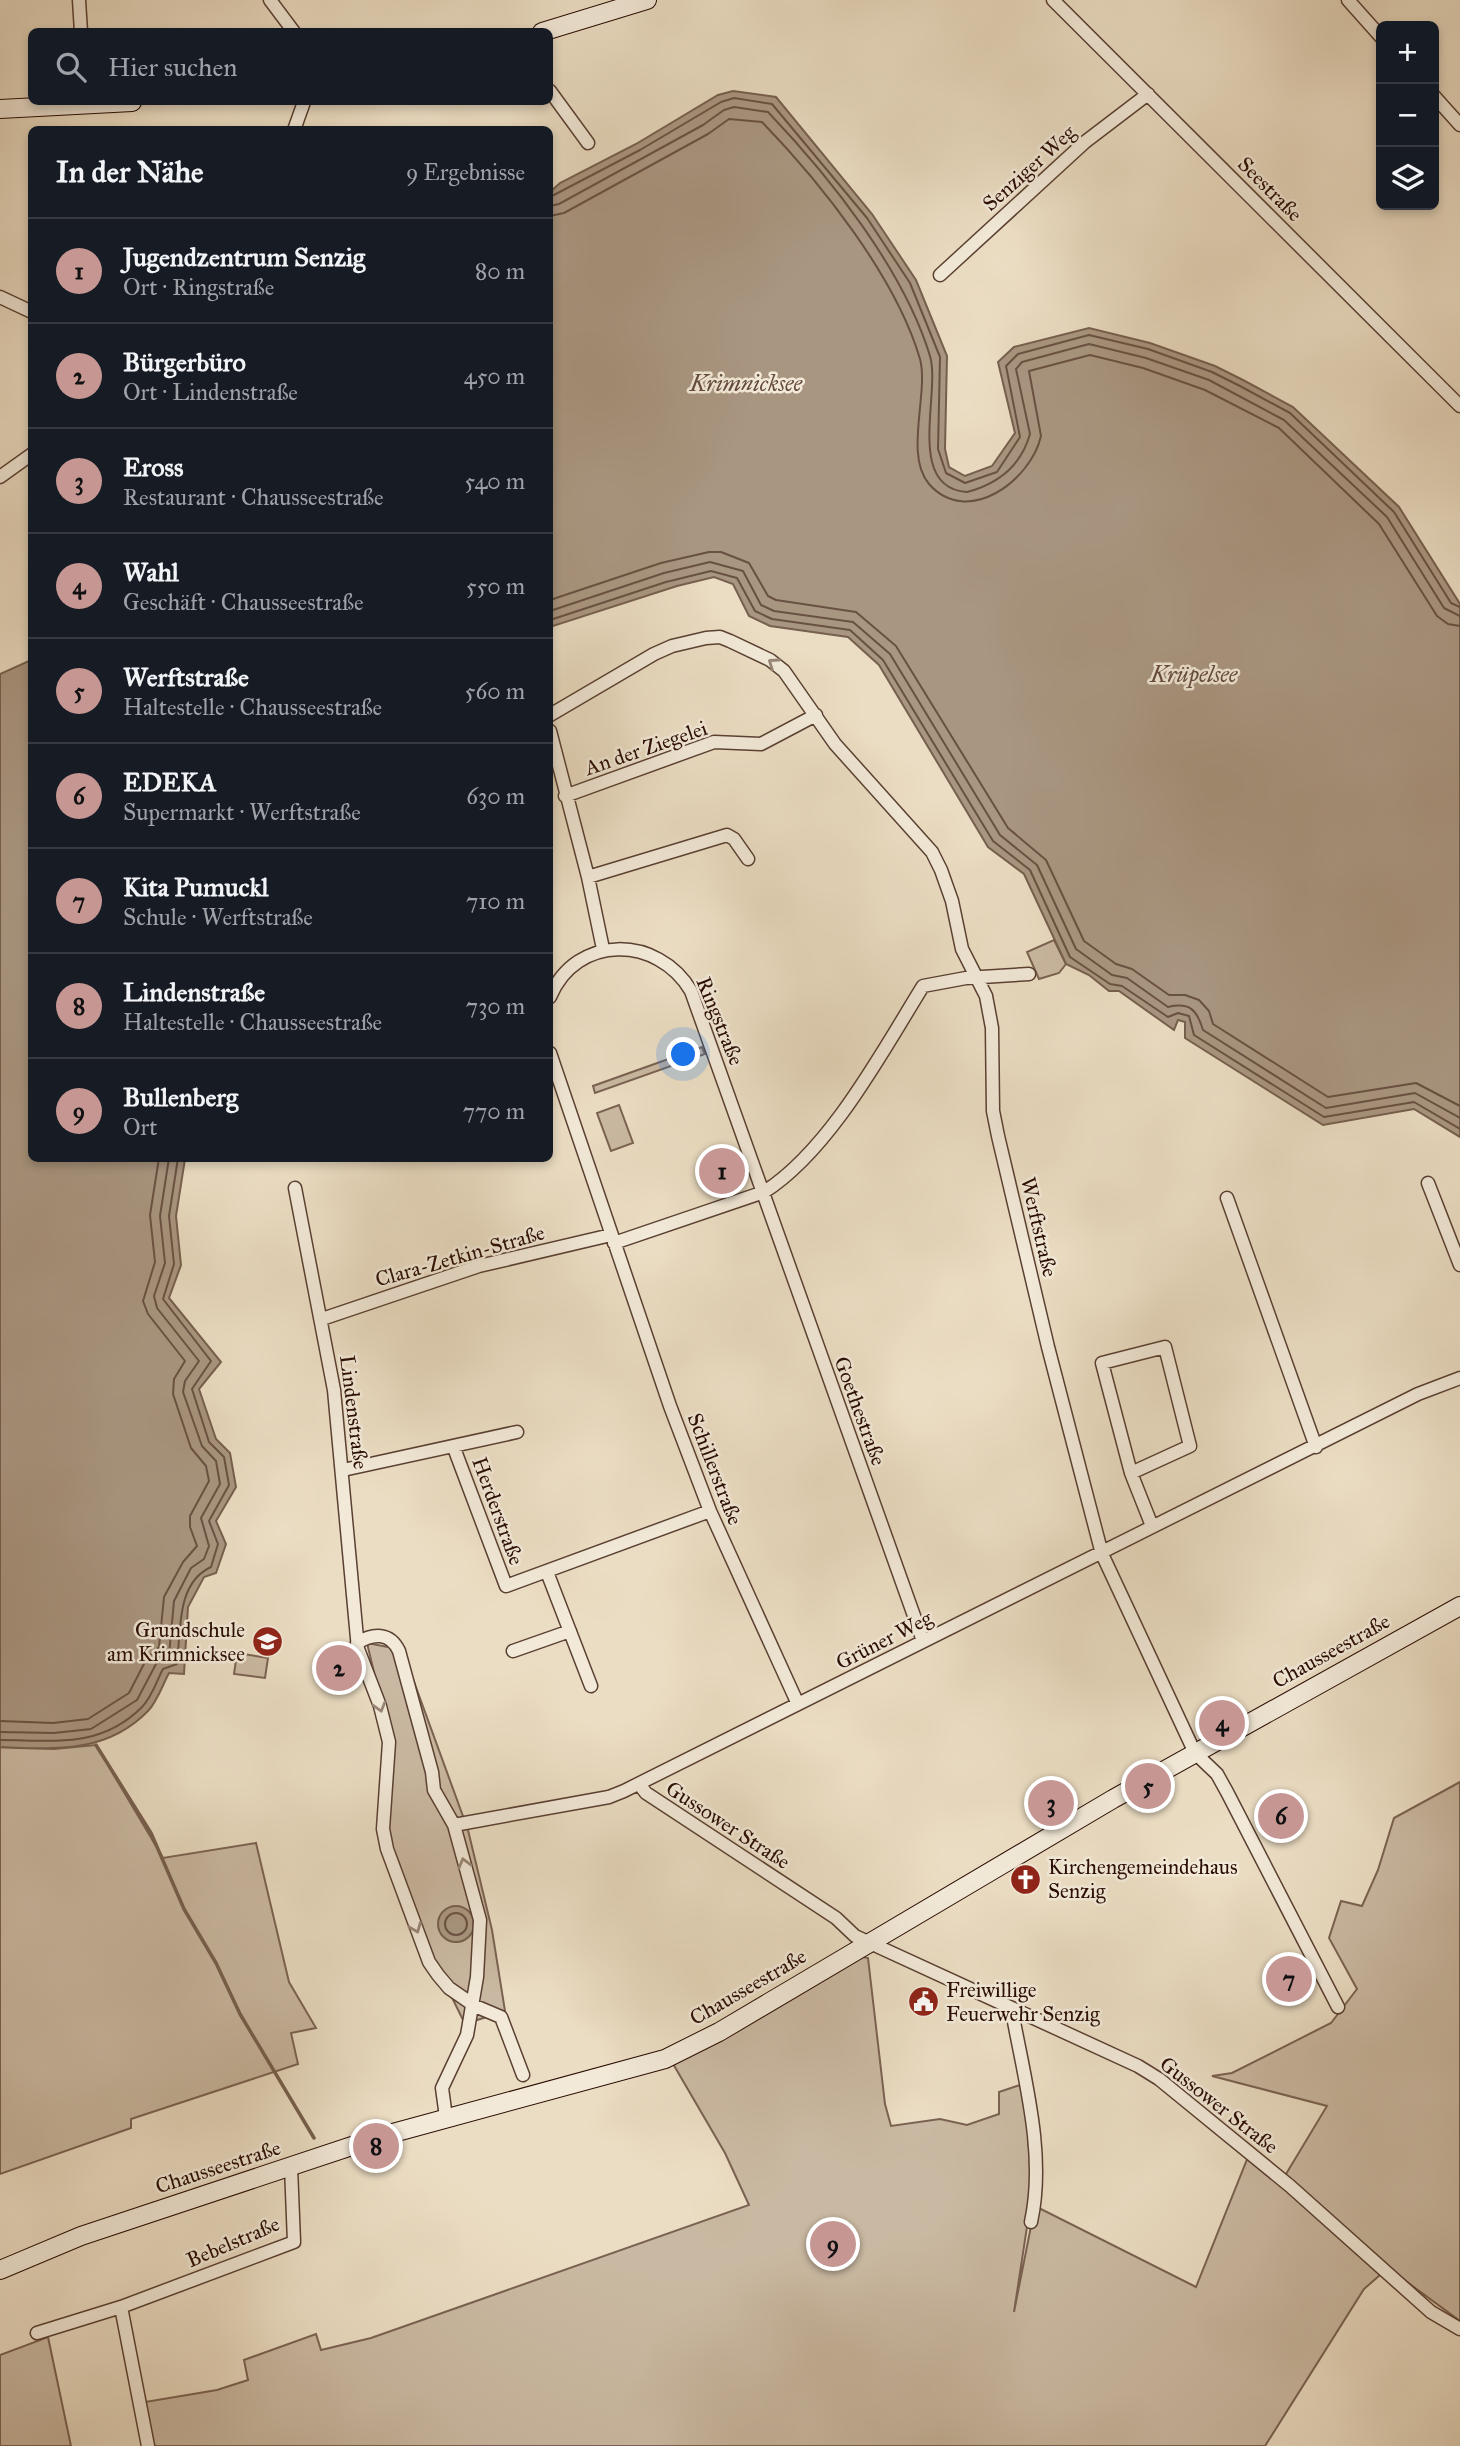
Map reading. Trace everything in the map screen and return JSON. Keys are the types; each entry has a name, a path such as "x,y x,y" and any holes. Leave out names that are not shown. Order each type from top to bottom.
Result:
{"main road":[{"path":"553,29 640,1"},
{"path":"0,109 57,105"},
{"name":"Chausseestraße","path":"0,2270 81,2236 291,2167 446,2118 665,2059 719,2032 867,1942 1195,1753 1460,1606"}],"street":[{"path":"79,0 81,28"},
{"path":"270,0 291,28"},
{"name":"Seestraße","path":"1053,0 1460,406"},
{"path":"1348,0 1376,31"},
{"name":"Senziger Weg","path":"940,275 1085,142 1147,94"},
{"path":"553,95 588,143"},
{"path":"1439,102 1460,125"},
{"path":"295,126 303,105"},
{"path":"0,298 28,310"},
{"path":"0,477 28,457"},
{"name":"Werftstraße","path":"553,713 672,646 720,637 770,660 784,671 850,763 932,852 949,890 962,949 986,996 992,1028 992,1104 1004,1163 1102,1554 1195,1753 1217,1774 1338,2007"},
{"name":"An der Ziegelei","path":"565,796 714,742 761,744 816,715"},
{"path":"553,744 588,877 603,949 571,967 553,993"},
{"path":"588,877 727,835 734,839 748,859"},
{"name":"Ringstraße","path":"603,949 634,949 653,955 670,966 685,981 764,1192"},
{"path":"764,1192 783,1180 815,1149 923,986 966,978 979,980 1029,974"},
{"path":"553,1062 612,1239"},
{"path":"1428,1184 1460,1265"},
{"name":"Lindenstraße","path":"295,1188 322,1319 343,1470 357,1643 380,1706 389,1742 383,1829 387,1849 429,1962 449,1988 502,2017 523,2075"},
{"name":"Clara-Zetkin-Straße","path":"322,1319 479,1266 612,1239 764,1192"},
{"name":"Goethestraße","path":"764,1192 923,1641"},
{"path":"1227,1198 1316,1447"},
{"name":"Schillerstraße","path":"612,1239 710,1511 797,1702"},
{"path":"1131,1473 1190,1446 1165,1347 1102,1363 1131,1473 1152,1527"},
{"name":"Grüner Weg","path":"454,1825 609,1797 639,1784 797,1702 854,1678 1418,1394 1460,1378"},
{"name":"Herderstraße","path":"343,1470 454,1448 517,1432"},
{"name":"Herderstraße","path":"454,1448 506,1586 710,1511"},
{"name":"Herderstraße","path":"547,1572 591,1686"},
{"path":"513,1651 570,1632"},
{"path":"357,1643 369,1635 382,1635 394,1641 432,1772 434,1790 454,1825 480,1920 477,1977 467,2035 442,2088 446,2118"},
{"name":"Gussower Straße","path":"639,1784 646,1793 836,1918 867,1942 1012,2011 1138,2066 1159,2079 1290,2186 1432,2312 1460,2329"},
{"path":"1012,2011 1032,2119 1035,2204 1031,2222"},
{"name":"Bebelstraße","path":"37,2333 121,2307 294,2242 291,2167"},
{"path":"121,2307 148,2446"}],"shaded area":[{"path":"1054,940 1066,964 1059,973 1039,979 1027,952"},
{"path":"702,1047 705,1054 595,1093 593,1086"},
{"path":"619,1105 633,1143 611,1151 597,1113"},
{"path":"367,1643 393,1648 405,1657 468,1830 492,1930 505,2011 465,2024 431,1955 386,1835 391,1744"},
{"path":"237,1653 268,1658 265,1678 234,1674"},
{"path":"96,1745 163,1858 256,1843 289,1982 316,2028 291,2033 298,2064 131,2119 131,2128 0,2174 0,1747 54,1749"},
{"path":"1460,1782 1460,2321 1388,2268 1364,2289 1265,2446 153,2446 145,2402 217,2390 248,2380 244,2360 316,2334 321,2350 371,2338 749,2205 725,2153 672,2062 856,1956 868,1958 885,2104 891,2126 940,2119 967,2125 999,2114 999,2092 1020,2085 1027,2118 1032,2194 1014,2312 1035,2206 1196,2287 1248,2157 1280,2184 1327,2106 1212,2076 1232,2073 1331,2023 1357,1989 1329,1938 1341,1901 1362,1906 1378,1870 1394,1818"},
{"path":"48,2337 71,2446 0,2446 0,2355"}],"water":[{"name":"Krüpelsee","path":"733,91 776,97 872,214 916,280 947,356 945,449 949,467 965,476 992,466 1015,433 998,362 1014,347 1089,328 1150,343 1215,366 1293,407 1399,507 1460,604 1460,1137 1414,1109 1323,1125 1185,1038 1185,1022 1178,1020 1174,1030 1119,991 1109,991 1089,975 1066,964 1024,874 988,847 879,665 848,637 770,626 749,616 733,584 714,577 677,586 553,626 553,189 718,95"},
{"path":"28,661 28,1162 185,1162 176,1216 181,1265 169,1298 221,1362 199,1389 216,1439 230,1453 236,1487 216,1521 226,1544 216,1573 204,1577 188,1607 184,1674 169,1673 151,1707 132,1725 97,1742 60,1748 0,1747 0,674"},
{"path":"456,1906 469,1911 474,1924 469,1937 456,1942 443,1937 438,1924 443,1911"}],"waterway":[{"path":"96,1745 151,1833 184,1909 216,1963 240,2014 314,2138"}],"place":[{"name":"Jugendzentrum Senzig","path":"722,1171"},
{"name":"Grundschule am Krimnicksee","path":"268,1642"},
{"name":"Bürgerbüro","path":"339,1668"},
{"name":"Wahl","path":"1222,1723"},
{"name":"Werftstraße","path":"1148,1786"},
{"name":"Eross","path":"1051,1803"},
{"name":"EDEKA","path":"1281,1816"},
{"name":"Kirchengemeindehaus Senzig","path":"1025,1879"},
{"name":"Kita Pumuckl","path":"1289,1979"},
{"name":"Freiwillige Feuerwehr Senzig","path":"923,2002"},
{"name":"Lindenstraße","path":"376,2146"},
{"name":"Bullenberg","path":"833,2244"}],"water label":[{"name":"Krimnicksee","path":"746,383"}]}
